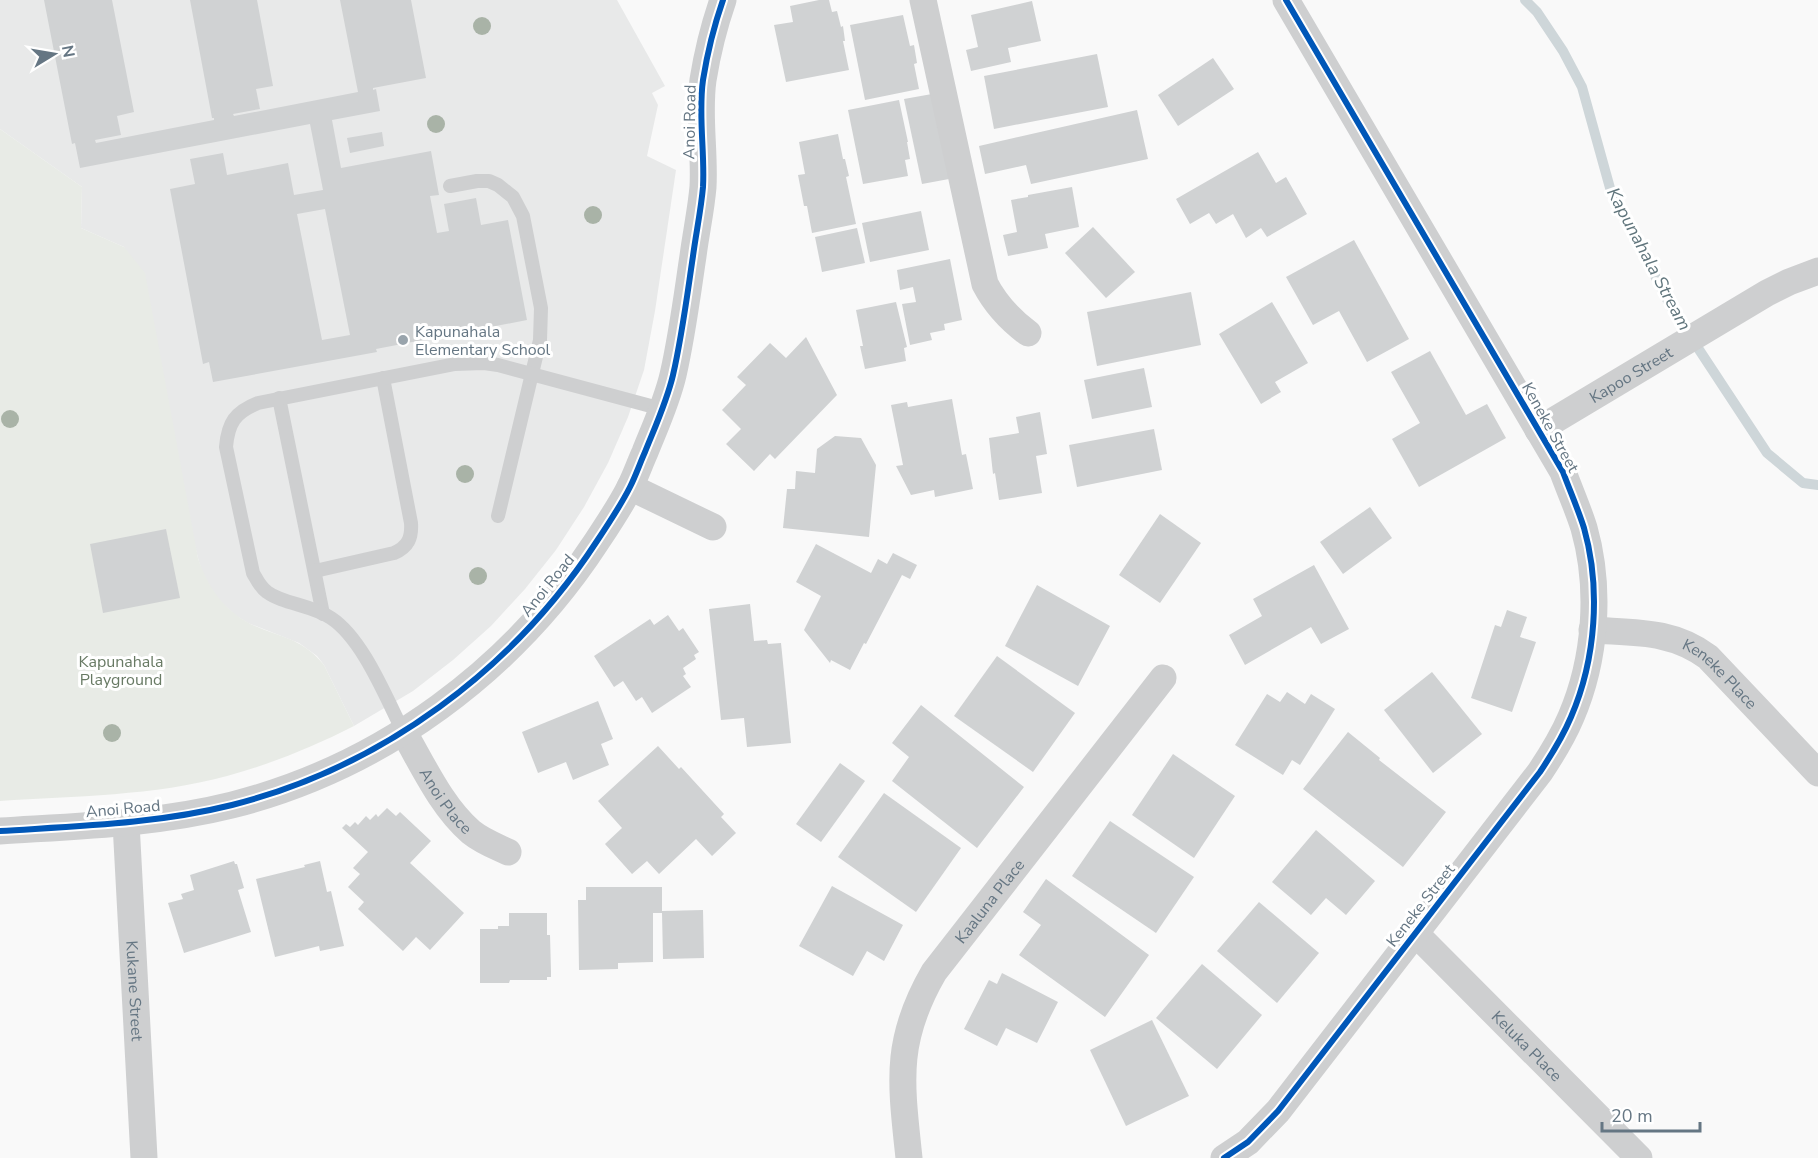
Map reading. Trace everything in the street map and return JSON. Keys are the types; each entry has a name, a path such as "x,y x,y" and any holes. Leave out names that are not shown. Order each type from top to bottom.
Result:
{"street":[{"name":"Anoi Road","path":"0,831 126,823 180,816 233,805 285,789 335,768 430,715 472,683 511,648 547,609 580,567 630,487 673,378 703,187 703,81 723,0"},
{"path":"923,0 985,284 999,308 1028,333"},
{"name":"Keneke Street","path":"1224,1158 1264,1128 1540,772 1572,716 1590,654 1592,630 1594,591 1591,560 1575,501 1563,472 1286,0"},
{"name":"Kapoo Street","path":"1538,430 1789,282 1818,271"},
{"path":"630,487 713,527"},
{"name":"Keneke Place","path":"1592,630 1667,637 1695,647 1708,657 1818,773"},
{"name":"Kaaluna Place","path":"909,1158 902,1091 902,1066 912,1017 922,994 934,972 1163,678"},
{"name":"Anoi Place","path":"404,731 446,804 458,819 472,833 508,852"},
{"name":"Kukane Street","path":"126,823 144,1158"},
{"name":"Keluka Place","path":"1415,933 1639,1158"}],"lane":[{"path":"450,186 489,181 513,197 523,216 541,314 540,340 498,516"},
{"path":"404,731 360,648 348,632 332,618 315,609 268,593 259,585 253,573 226,447 231,423 247,407 258,403 439,366 470,363 498,365 662,409"},
{"path":"315,571 394,553 408,542 411,523 384,378"},
{"path":"279,398 323,614"}],"shaded area":[{"name":"Kapunahala Elementary School","path":"0,0 617,0 665,86 652,93 658,105 647,156 676,170 655,311 644,370 628,417 608,463 584,507 556,550 491,626 413,691 354,726 324,665 317,656 299,643 248,623 235,615 211,590 203,575 124,247 81,228 82,187 0,129"}],"green space":[{"name":"Kapunahala Playground","path":"0,129 82,187 81,228 124,247 145,273 198,558 208,582 222,602 241,618 290,639 311,652 324,665 354,726 276,760 199,783 114,794 0,801"}],"building":[{"path":"44,0 112,0 134,112 117,116 121,135 95,140 96,143 214,120 190,0 257,0 273,86 256,89 260,109 233,114 234,116 358,92 340,0 411,0 426,78 373,88 373,90 376,89 380,111 332,120 341,168 431,151 439,195 430,196 437,233 449,231 444,204 476,198 481,225 508,220 527,320 376,349 377,352 213,382 209,362 203,364 170,189 195,184 190,159 223,153 227,175 288,163 294,195 323,190 310,124 80,168 75,143 72,144","holes":["325,209 350,335 322,340 297,214"]},
{"path":"829,0 832,12 837,11 841,27 843,26 845,41 843,41 849,70 786,82 774,25 793,22 790,6"},
{"path":"1032,1 1041,41 1008,48 1011,62 971,71 966,50 978,47 971,15"},
{"path":"903,15 910,46 914,45 917,63 914,64 919,89 865,100 850,25"},
{"path":"1097,54 1108,107 994,129 984,76"},
{"path":"1213,58 1234,89 1178,126 1158,95"},
{"path":"932,94 949,179 922,184 904,99"},
{"path":"899,100 908,142 910,159 905,160 908,176 863,184 848,110"},
{"path":"1137,110 1148,159 1031,184 1026,165 985,174 979,146"},
{"path":"382,132 384,146 350,153 347,138"},
{"path":"838,134 849,176 846,177 856,224 812,233 798,175 805,174 799,142"},
{"path":"1258,152 1276,183 1286,177 1307,214 1267,237 1261,228 1246,238 1233,214 1216,224 1209,213 1190,224 1176,199"},
{"path":"1072,187 1079,227 1045,234 1048,248 1008,256 1003,235 1017,232 1011,200"},
{"path":"921,211 929,250 870,262 862,223"},
{"path":"1093,227 1135,272 1106,298 1065,253"},
{"path":"857,228 865,263 822,272 815,237"},
{"path":"1354,240 1409,339 1367,362 1339,311 1313,325 1286,277"},
{"path":"950,259 962,320 944,324 945,330 930,333 932,340 910,345 902,304 916,302 913,287 900,290 897,270"},
{"path":"1191,292 1201,345 1097,366 1087,312"},
{"path":"896,302 907,347 904,348 906,361 865,369 856,310"},
{"path":"1272,302 1308,363 1275,382 1281,392 1261,404 1219,334"},
{"path":"806,337 837,395 775,459 770,454 754,471 726,444 741,429 722,410 746,385 737,377 770,343 786,358"},
{"path":"1430,351 1466,415 1487,404 1506,438 1419,487 1392,439 1420,423 1391,372"},
{"path":"1144,368 1152,407 1092,419 1084,380"},
{"path":"952,399 962,455 966,454 973,489 935,497 934,490 911,495 896,466 903,465 891,405 907,402 908,407"},
{"path":"1040,412 1047,454 1036,456 1042,493 999,500 989,438 1019,433 1016,417"},
{"path":"1154,429 1162,470 1077,487 1069,445"},
{"path":"835,436 861,438 876,465 869,537 783,528 787,489 795,489 796,471 815,473 817,449"},
{"path":"1370,507 1392,538 1343,574 1320,542"},
{"path":"1160,514 1201,543 1160,603 1119,575"},
{"path":"166,529 180,598 103,613 90,544"},
{"path":"816,544 871,573 878,559 887,564 893,553 917,565 910,579 902,575 850,670 831,660 830,663 804,630 821,596 796,582"},
{"path":"1314,565 1349,629 1321,644 1311,627 1245,665 1229,635 1262,616 1253,599"},
{"path":"1037,585 1110,626 1078,686 1005,646"},
{"path":"750,604 754,641 767,640 768,644 781,643 791,743 747,747 744,718 721,720 709,609"},
{"path":"1507,610 1527,617 1520,637 1536,642 1512,712 1471,698 1495,625 1501,627"},
{"path":"668,615 679,631 683,628 699,652 694,655 696,659 683,668 686,674 683,676 691,687 652,713 642,697 636,701 623,681 614,687 594,656 650,619 654,625"},
{"path":"997,656 1075,713 1033,772 954,716"},
{"path":"1432,672 1482,734 1433,773 1384,710"},
{"path":"1287,692 1305,704 1311,694 1335,709 1300,765 1292,760 1283,775 1235,745 1267,694 1280,702"},
{"path":"598,701 613,739 601,744 609,765 573,780 566,762 538,773 522,732"},
{"path":"921,705 1024,787 977,848 892,781 909,757 892,743"},
{"path":"1348,732 1380,758 1379,760 1446,812 1403,867 1303,789"},
{"path":"658,746 679,769 681,767 724,814 721,817 736,833 712,856 696,839 659,874 647,861 632,874 605,844 622,828 598,801"},
{"path":"1173,754 1235,796 1194,858 1132,815"},
{"path":"840,763 865,781 821,842 796,824"},
{"path":"884,793 961,848 916,912 838,857"},
{"path":"387,808 396,816 400,812 431,841 410,863 464,913 430,950 416,937 403,951 358,909 364,902 348,887 360,874 353,868 368,852 342,828 346,824 350,827 355,822 358,825 366,816 370,820 376,814 378,817"},
{"path":"1110,821 1194,877 1156,933 1072,876"},
{"path":"1316,830 1375,881 1346,915 1326,898 1311,915 1272,882"},
{"path":"234,861 244,888 238,890 251,932 184,953 168,903 183,899 181,894 194,890 190,875"},
{"path":"320,861 327,892 331,891 344,946 320,951 319,946 275,957 256,879"},
{"path":"1046,879 1149,955 1105,1017 1019,955 1041,925 1023,912"},
{"path":"832,886 903,925 884,961 867,951 853,976 799,946"},
{"path":"586,887 662,887 662,911 703,910 704,958 663,959 662,913 653,913 653,962 618,963 618,969 579,970 578,900 586,900"},
{"path":"1259,902 1319,953 1277,1003 1217,951"},
{"path":"509,913 547,913 551,977 547,977 547,980 480,983 480,929 498,929 498,926 509,926"},
{"path":"1202,964 1262,1015 1217,1069 1156,1018"},
{"path":"1002,973 1058,1002 1037,1043 1006,1028 997,1046 964,1029 989,980 997,984"},
{"path":"1152,1020 1189,1096 1126,1126 1090,1050"}],"waterway":[{"name":"Kapunahala Stream","path":"1525,0 1537,12 1563,51 1582,87 1610,188 1671,307 1767,453 1803,483 1818,485"}],"cycle path":[{"path":"0,831 117,823 175,816 232,805 287,788 340,766 391,739 439,707 484,671 526,631 563,588 619,507 634,478 668,394 682,331 702,196 703,80 723,0"},
{"path":"1224,1158 1248,1142 1278,1111 1540,772 1564,731 1579,695 1591,648 1593,623 1593,575 1589,551 1582,521 1563,472 1286,0"}],"place":[{"name":"Kapunahala Elementary School","path":"403,340"}]}
